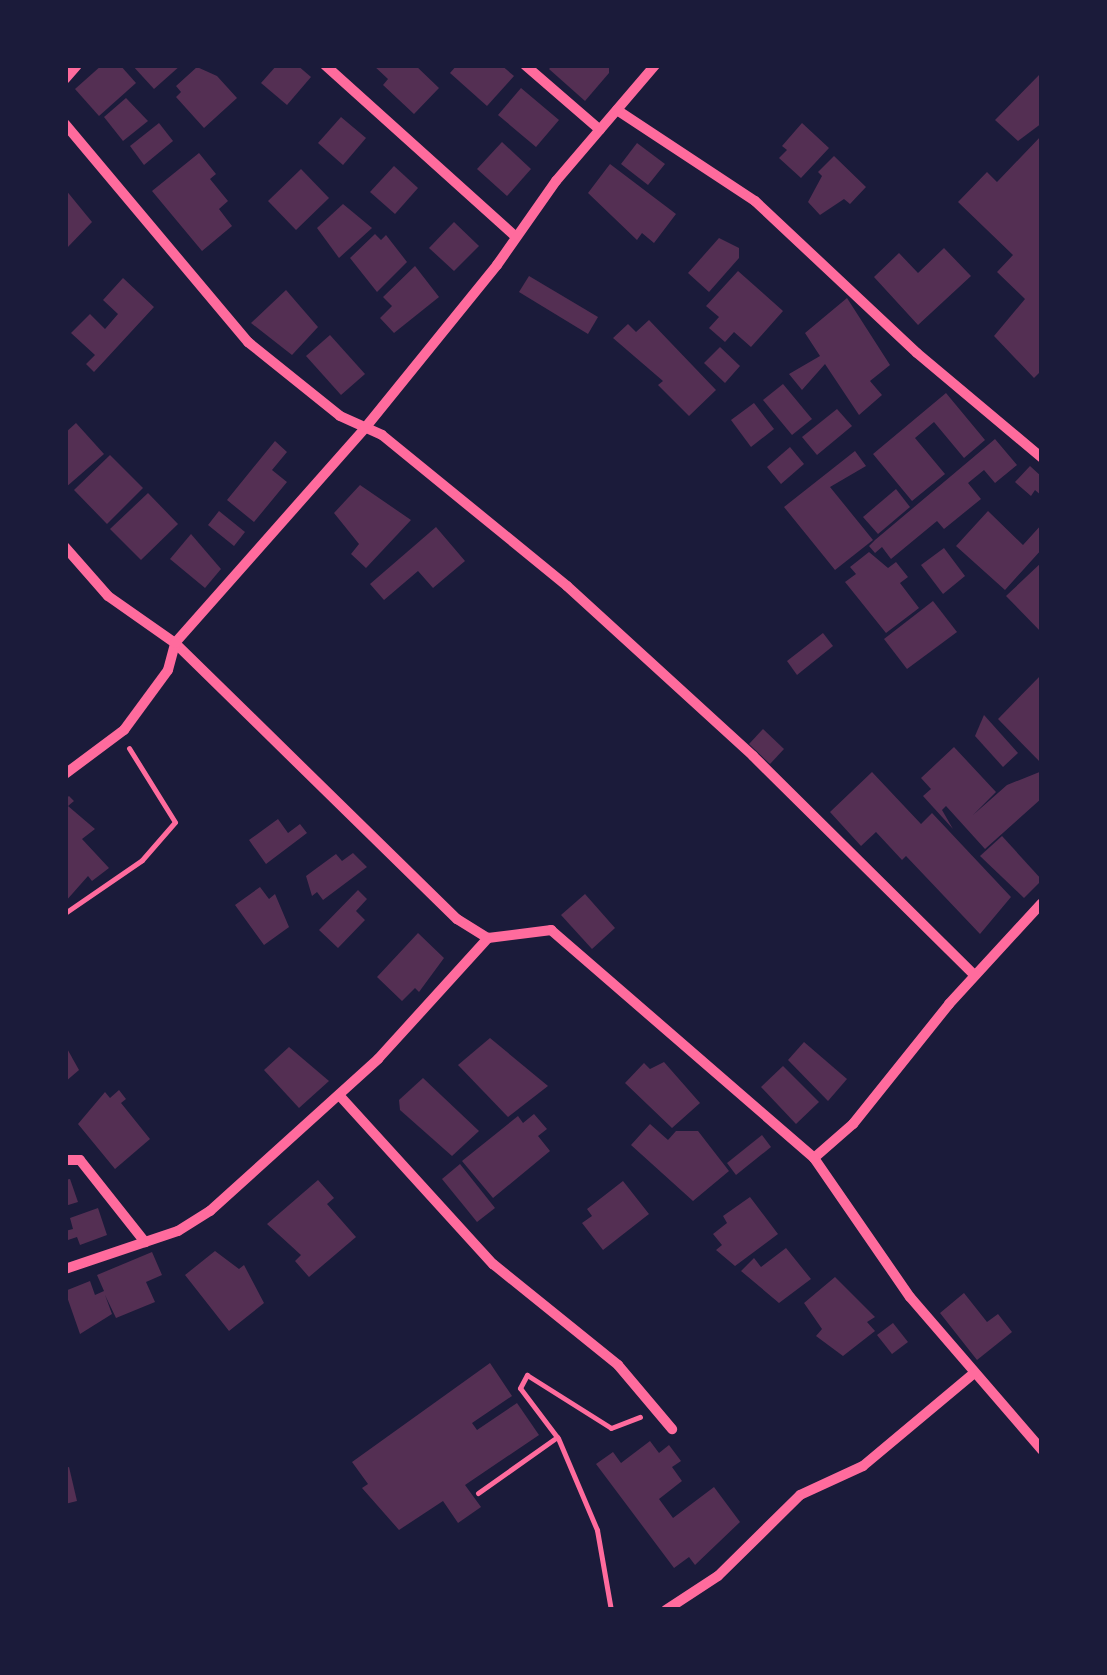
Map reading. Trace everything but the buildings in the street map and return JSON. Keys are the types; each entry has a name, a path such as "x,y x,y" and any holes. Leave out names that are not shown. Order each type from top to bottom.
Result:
{"street":[{"path":"65,79 77,65"},
{"path":"325,65 516,237"},
{"path":"525,65 600,130"},
{"path":"65,774 120,734 168,670 175,642 365,428 600,130 656,65"},
{"path":"617,110 755,201 917,353 1042,458"},
{"path":"65,124 248,342 452,489 567,586 754,756 974,975"},
{"path":"65,548 108,596 175,642 457,919 488,938 552,930 814,1158 972,1375 1042,1450"},
{"path":"814,1158 854,1124 974,975 1042,903"},
{"path":"65,1269 145,1242 210,1212 339,1095 488,938"},
{"path":"339,1095 493,1264 618,1364 672,1429"},
{"path":"65,1160 80,1160 145,1242"},
{"path":"666,1610 718,1576 800,1495 863,1466 972,1375"}],"path":[{"path":"65,914 142,860 175,822 120,734"},
{"path":"611,1610 597,1530 557,1437 520,1388 527,1375 611,1428 657,1410"},
{"path":"478,1493 557,1437"}]}
